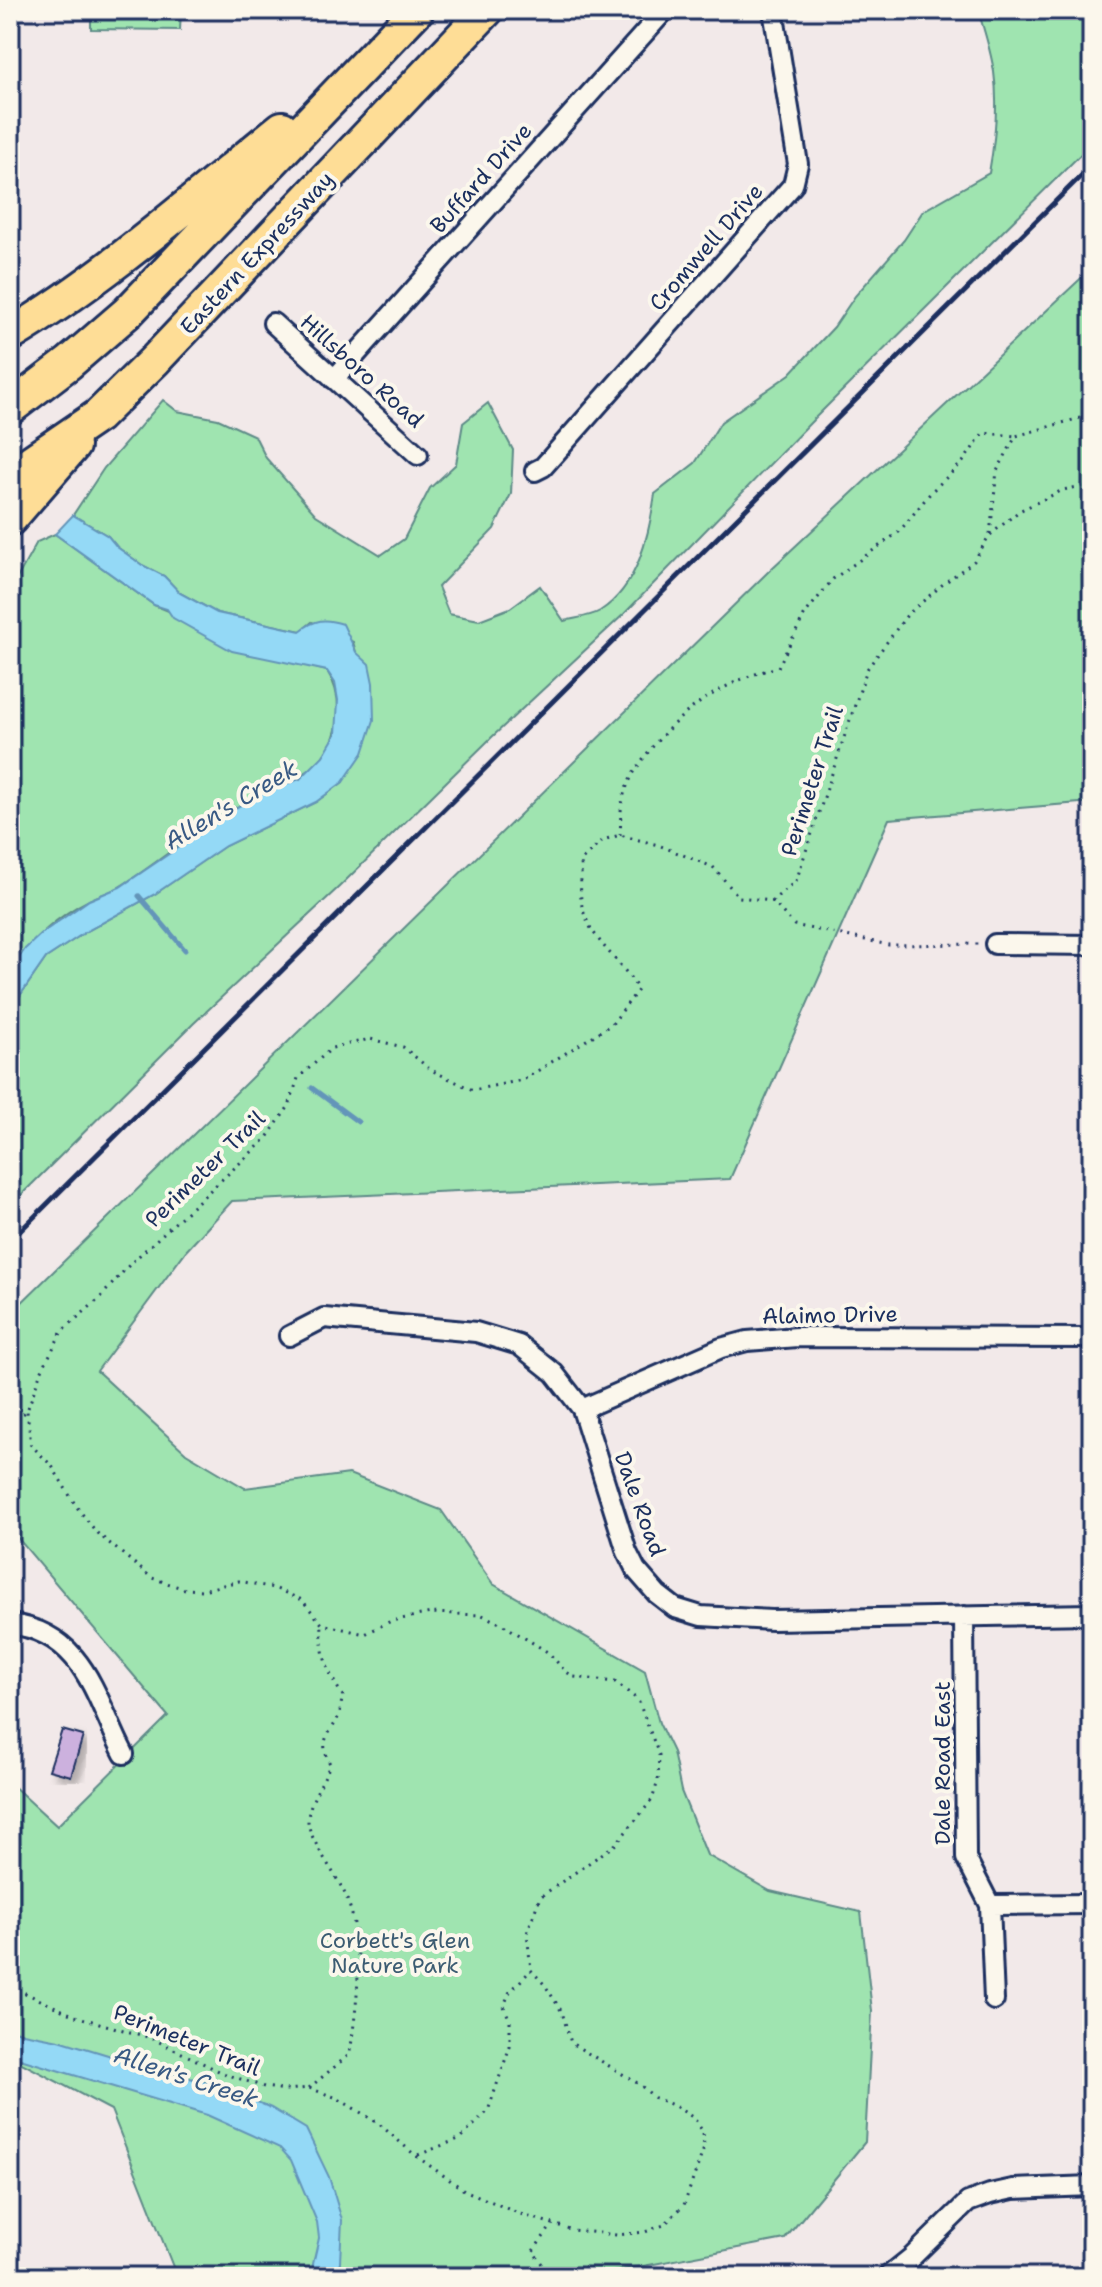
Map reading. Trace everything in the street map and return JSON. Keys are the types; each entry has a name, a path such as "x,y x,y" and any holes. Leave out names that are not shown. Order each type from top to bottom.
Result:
{"highway":[{"path":"10,408 128,312 417,10"},
{"name":"Eastern Expressway","path":"10,476 98,416 155,360 487,10"},
{"path":"10,335 53,309 115,263 366,61"},
{"path":"10,519 98,416"}],"street":[{"name":"Buffard Drive","path":"334,379 665,10"},
{"name":"Cromwell Drive","path":"535,471 543,467 793,185 798,164 773,10"},
{"name":"Hillsboro Road","path":"273,323 418,455"},
{"path":"995,944 1092,945"},
{"name":"Dale Road","path":"289,1336 324,1318 476,1332 519,1345 536,1356 554,1373 582,1409 627,1552 647,1584 675,1608 701,1616 772,1620 1092,1614"},
{"name":"Alaimo Drive","path":"582,1409 721,1348 747,1341 797,1337 1092,1338"},
{"name":"Dale Road East","path":"964,1616 966,1858 990,1905 994,2000"},
{"path":"10,1624 47,1635 79,1660 124,1754"},
{"path":"990,1905 1092,1904"},
{"path":"887,2277 968,2202 1013,2189 1092,2186"}],"path":[{"path":"995,944 889,945 794,925 772,901 739,897 713,867 658,845 620,835 622,802 635,769 658,739 688,709 722,687 754,673 778,667 805,614 833,579 899,532 932,491 963,462 983,433 1016,436 1080,418 1092,410"},
{"path":"989,536 997,471 1016,436"},
{"name":"Perimeter Trail","path":"772,901 796,881 867,669 907,615 974,561 989,536 1019,511 1063,490 1092,484"},
{"name":"Perimeter Trail","path":"27,1411 40,1374 62,1331 266,1139 289,1106 298,1078 332,1048 370,1039 403,1047 431,1070 473,1090 523,1080 612,1024 638,990 629,973 599,942 582,906 581,861 603,840 620,835"},
{"path":"10,1423 27,1411 31,1445 52,1466 76,1506 97,1533 152,1578 185,1589 203,1590 239,1581 274,1588 302,1600 322,1624 365,1634 391,1621 431,1613 482,1615 549,1653 574,1677 615,1682 638,1700 659,1755 658,1781 652,1800 616,1844 540,1897 527,1933 531,1970 509,1993 504,2006 510,2021 510,2046 488,2111 461,2138 416,2156"},
{"path":"309,2088 350,2054 359,1984 358,1950 346,1897 310,1833 308,1818 330,1764 324,1747 328,1730 338,1718 343,1696 329,1674 320,1646 322,1624"},
{"name":"Perimeter Trail","path":"10,1986 75,2016 151,2038 223,2073 264,2087 286,2090 309,2088 337,2098 378,2123 416,2156 464,2190 520,2214 573,2230 617,2235 645,2232 664,2225 684,2205 704,2148 703,2132 694,2118 655,2098 639,2084 571,2043 562,2012 531,1970"},
{"path":"551,2277 533,2251 553,2224"}],"green space":[{"path":"91,10 181,10 180,30 91,29"},
{"path":"978,10 1092,10 1092,143 815,418 624,614 193,1024 10,1206 10,1010 46,958 87,931 155,894 225,846 316,802 343,782 356,652 353,642 312,622 301,631 217,613 180,593 164,576 142,565 117,547 108,536 73,515 104,468 163,400 177,411 218,419 255,436 266,458 316,515 381,555 404,539 430,488 456,464 463,423 488,403 513,450 511,494 494,529 438,587 449,614 479,620 510,608 540,586 564,621 600,611 613,601 633,574 645,543 655,494 695,463 721,422 790,374 834,327 855,296 904,240 923,211 989,173 996,97 991,56"},
{"name":"Corbett's Glen Nature Park","path":"1092,268 1092,802 889,819 730,1179 232,1201 186,1251 97,1371 186,1453 245,1488 349,1474 441,1510 493,1584 645,1671 659,1723 673,1752 681,1791 707,1855 770,1891 861,1912 872,2011 865,2142 785,2239 586,2277 177,2277 111,2110 10,2057 10,1783 57,1826 168,1716 10,1529 10,1314 770,570"},
{"path":"55,534 154,605 296,663 327,671 336,691 337,725 329,747 310,769 220,817 138,875 68,913 36,939 10,971 10,591 37,542"}],"water":[{"path":"73,515 108,536 117,547 142,565 164,576 180,593 217,613 300,631 320,621 343,624 356,652 369,664 374,720 363,753 343,782 316,802 225,846 155,894 87,931 46,958 10,1010 10,971 25,949 42,933 89,900 120,887 179,847 202,827 269,789 300,779 323,756 336,734 338,700 335,683 327,671 232,651 173,618 167,609 154,605 55,534"},
{"path":"10,2028 59,2040 132,2065 216,2084 271,2108 306,2129 329,2177 342,2220 340,2262 335,2277 310,2277 319,2238 317,2222 291,2160 280,2148 207,2115 10,2056"}],"building":[{"path":"62,1730 83,1736 71,1776 49,1770"}],"waterway":[{"path":"139,896 185,950"},
{"path":"312,1088 358,1122"}],"railway":[{"path":"10,1241 1092,165"}],"water label":[{"name":"Allen's Creek","path":"231,805"},
{"name":"Allen's Creek","path":"186,2077"}]}
